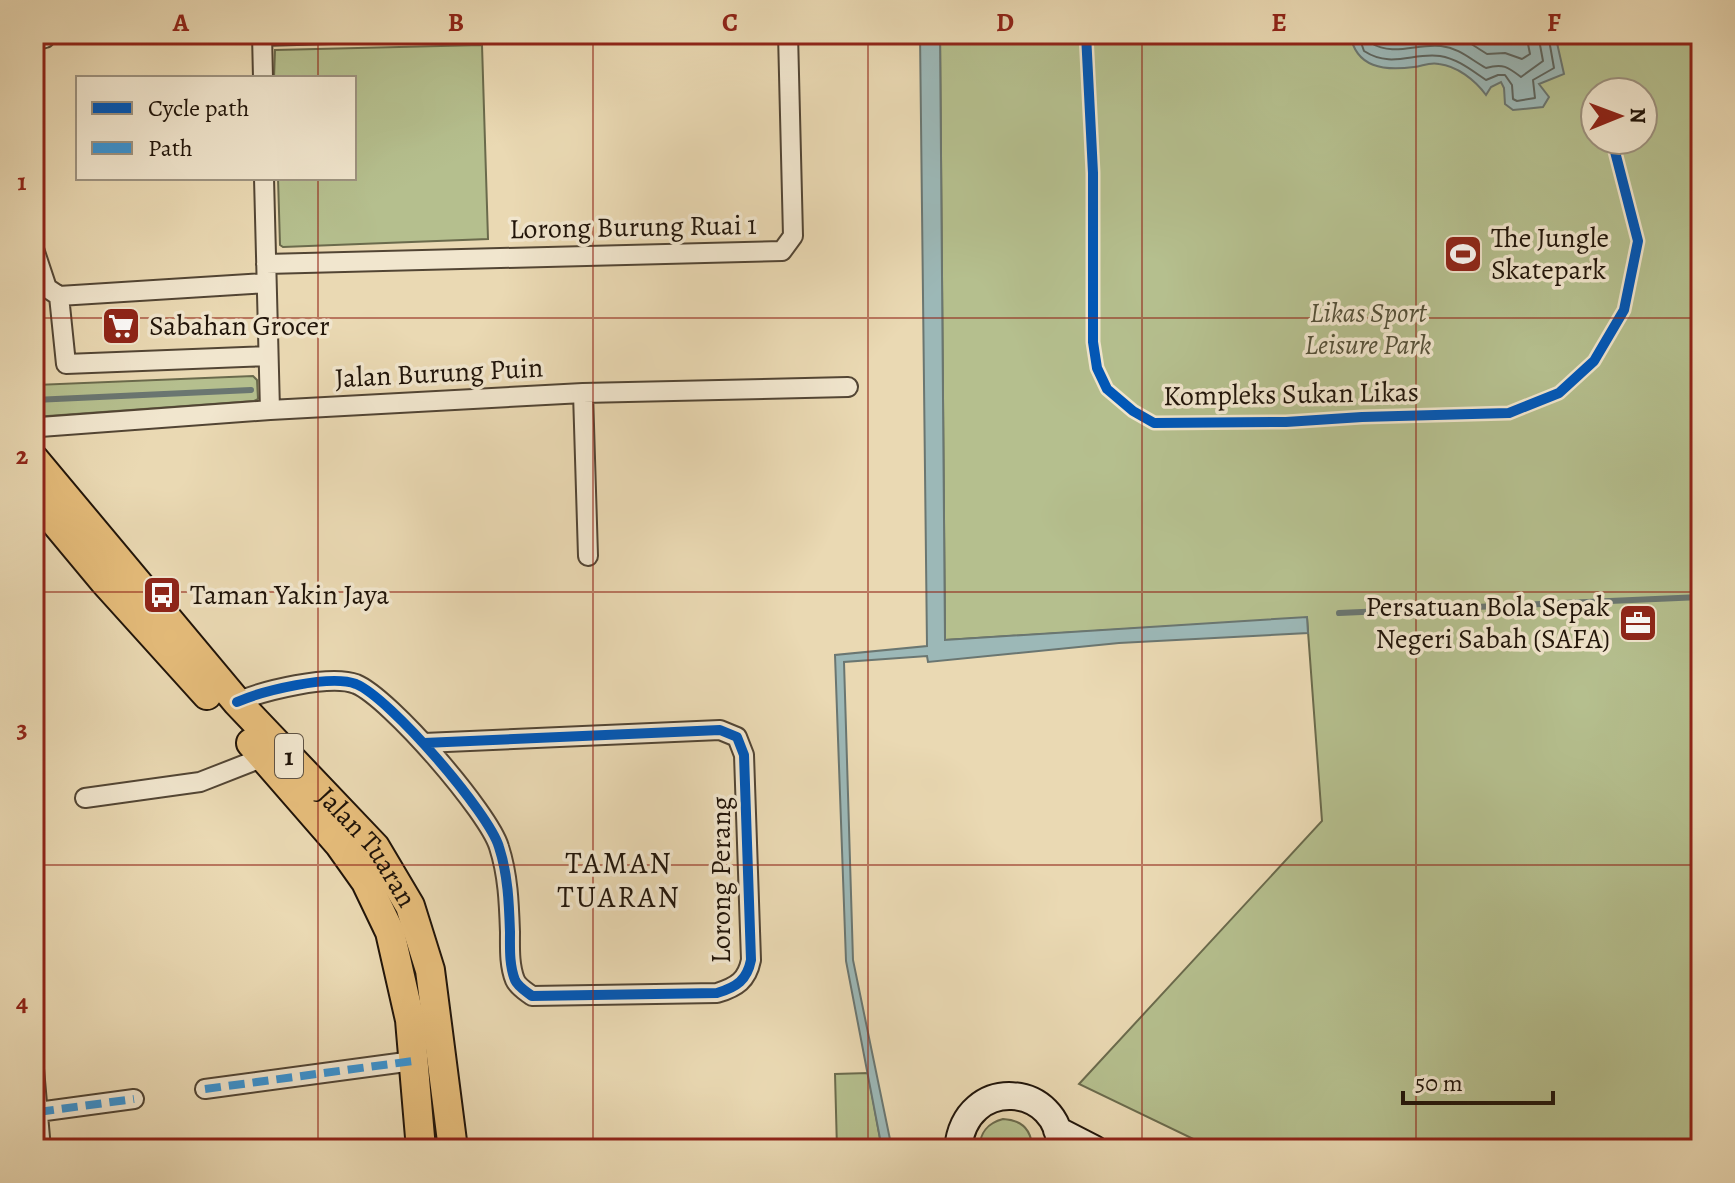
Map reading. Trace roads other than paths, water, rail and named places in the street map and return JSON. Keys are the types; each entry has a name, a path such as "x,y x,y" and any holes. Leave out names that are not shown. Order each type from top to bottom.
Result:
{"main road":[{"name":"Jalan Tuaran","path":"34,459 237,702 375,847 410,906 430,970 453,1149"},
{"name":"Jalan Tuaran","path":"34,497 104,581 264,757 339,844 366,882 390,932 410,1020 421,1149"},
{"path":"958,1149 959,1134 966,1118 978,1105 1011,1095 1039,1105 1050,1116 1058,1139 1094,1149"}],"street":[{"path":"263,76 262,35 332,34"},
{"name":"Lorong Burung Ruai 1","path":"266,264 782,251 793,236 788,34"},
{"path":"264,180 270,410"},
{"path":"34,249 47,288 59,296 266,283"},
{"path":"59,296 66,364 267,356"},
{"name":"Jalan Burung Puin","path":"34,431 40,427 270,410 583,393 848,387"},
{"path":"583,393 588,556"},
{"name":"Lorong Perang","path":"237,702 293,685 342,682 356,684 392,710 424,743 488,824 499,845 508,885 513,973 516,983 532,996 717,993 734,988 748,973 751,960 744,755 737,737 720,730 424,743"},
{"path":"85,798 200,782 264,757"},
{"path":"205,1089 413,1061"},
{"path":"34,1069 41,1149"},
{"path":"38,1112 134,1099"}],"water":[{"path":"920,34 940,34 945,640 1307,617 1308,633 1119,643 928,662 927,656 844,662 853,960 892,1149 882,1149 846,961 835,655 927,646"},
{"path":"1350,34 1466,34 1488,38 1498,34 1555,34 1564,74 1539,84 1549,97 1543,107 1513,110 1505,104 1501,82 1491,87 1486,95 1465,75 1446,65 1432,63 1392,68 1373,65 1358,54"}],"waterway":[{"path":"34,400 251,390"},
{"path":"1339,613 1701,597"}],"place":[{"name":"The Jungle Skatepark","path":"1463,254"},
{"name":"Sabahan Grocer","path":"121,326"},
{"name":"Taman Yakin Jaya","path":"162,595"},
{"name":"Persatuan Bola Sepak Negeri Sabah (SAFA)","path":"1638,623"}],"district":[{"name":"TAMAN TUARAN","path":"619,880"}],"park label":[{"name":"Likas Sport Leisure Park","path":"1368,329"}]}
